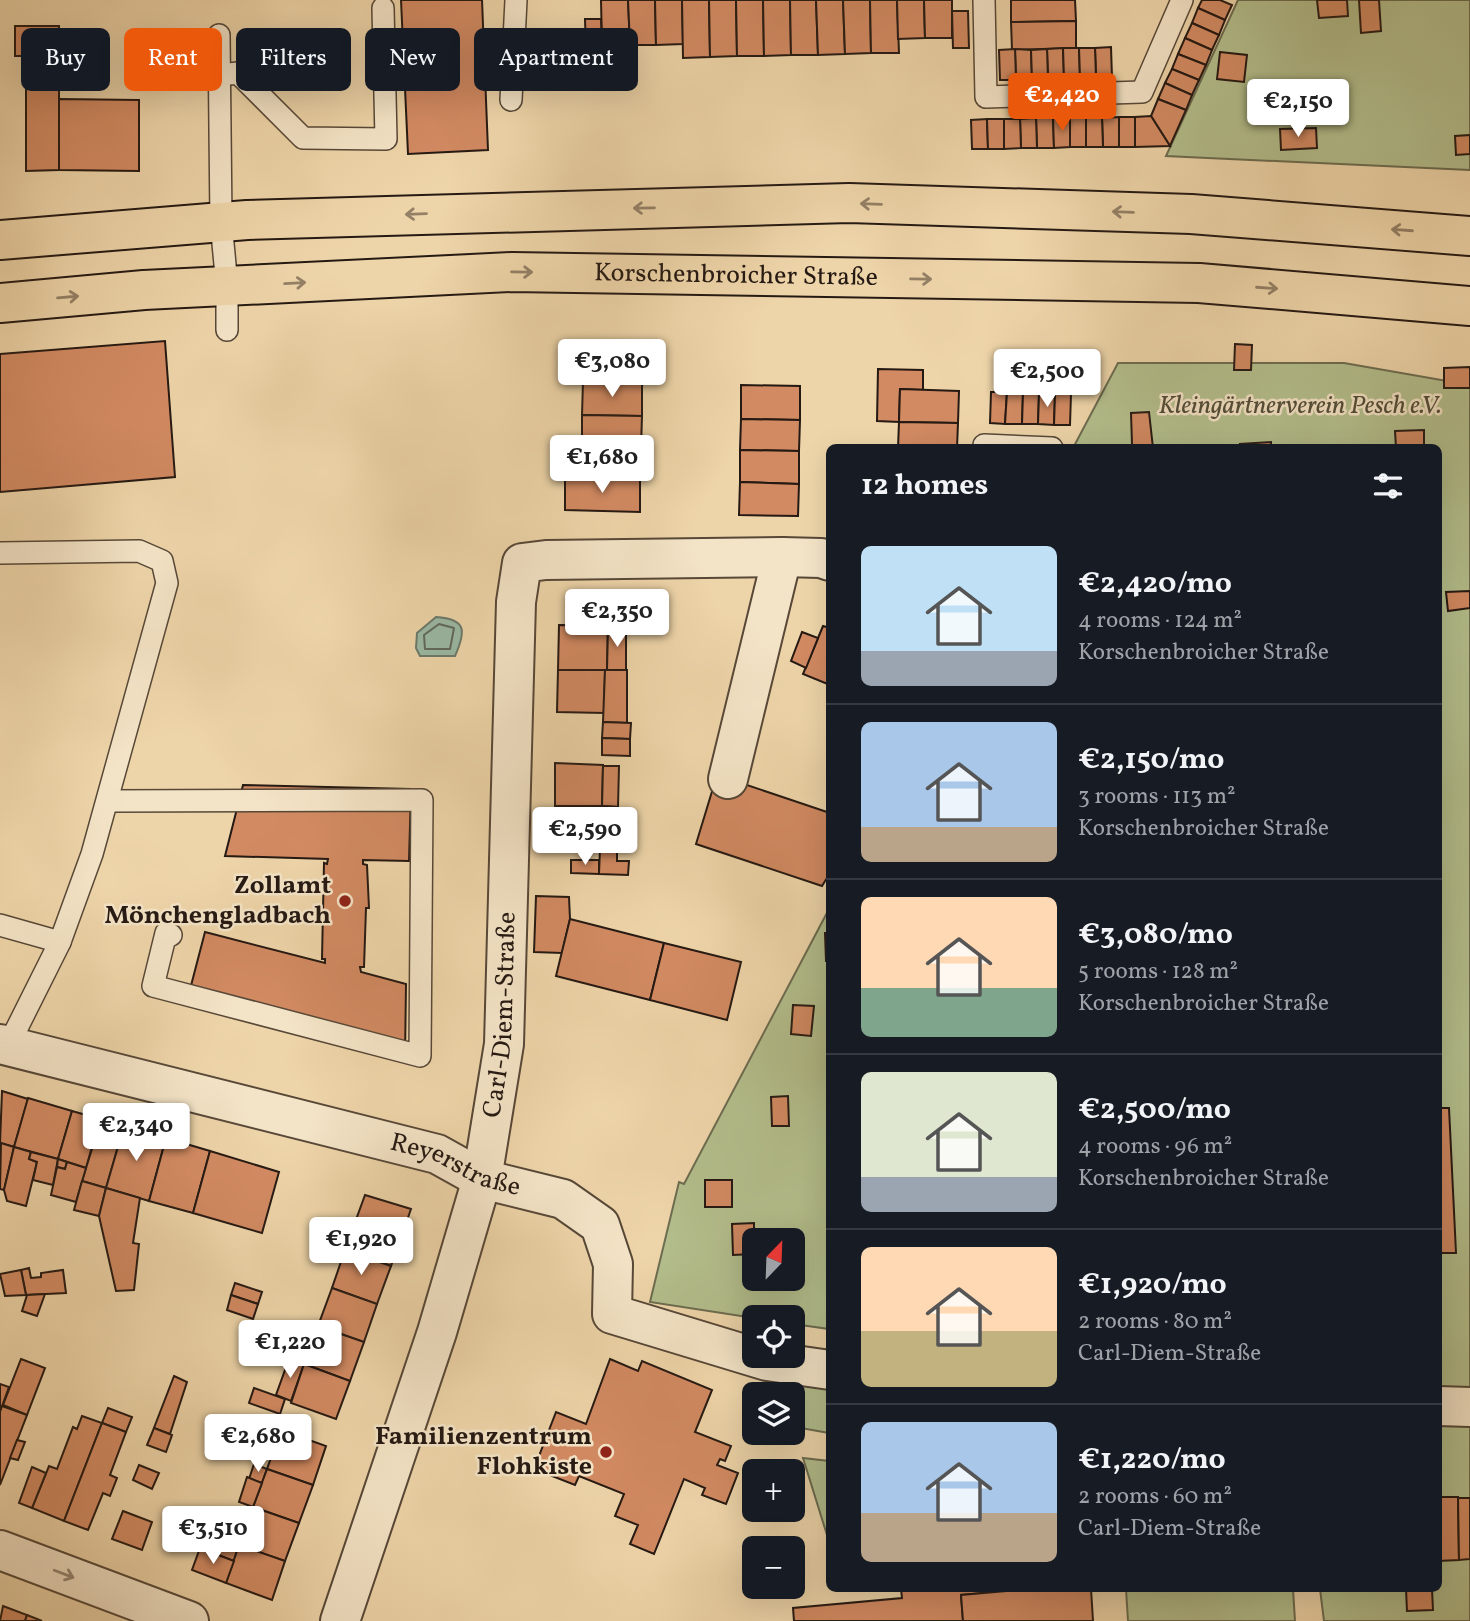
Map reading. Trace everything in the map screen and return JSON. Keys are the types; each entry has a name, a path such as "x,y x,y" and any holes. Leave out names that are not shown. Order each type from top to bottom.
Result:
{"main road":[{"path":"0,240 221,222 510,211 849,203 1191,214 1470,236"},
{"name":"Korschenbroicher Straße","path":"0,303 144,289 526,272 1199,283 1470,306"}],"street":[{"name":"Carl-Diem-Straße","path":"341,1621 436,1332 482,1179 505,1044 516,602 522,563 546,560 782,557 826,560"},
{"path":"728,779 782,557"},
{"name":"Reyerstraße","path":"4,1045 437,1154 482,1179 563,1199 600,1225 613,1264 612,1314 767,1361 826,1369"},
{"path":"1442,1406 1470,1407"},
{"path":"0,1550 189,1621"}],"lane":[{"path":"511,100 516,0"},
{"path":"984,0 986,97 1142,92 1182,0"},
{"path":"222,75 237,73 303,138 386,139 383,8"},
{"path":"219,91 221,222 227,286 227,330"},
{"path":"0,552 139,551 162,561 167,583 109,801 60,942 4,1045"},
{"path":"109,801 422,800 420,1056 153,986 166,933 171,935"},
{"path":"0,925 60,942"}],"green space":[{"path":"1238,0 1470,0 1470,170 1166,156"},
{"name":"Kleingärtnerverein Pesch e.V.","path":"1118,363 1344,363 1470,385 1470,1621 1324,1621 1320,1592 1442,1592 1442,444 1075,444"},
{"path":"826,915 826,1329 805,1326 805,1305 742,1305 742,1316 650,1302 679,1182 684,1184"},
{"path":"826,1381 826,1432 805,1429 805,1382"},
{"path":"803,1458 826,1461 826,1532"},
{"path":"1126,1592 1293,1592 1295,1621 1128,1621"}],"water":[{"path":"436,617 454,620 461,628 461,640 455,656 420,656 416,648 417,633"}],"building":[{"path":"401,0 482,0 483,28 474,28 474,91 486,91 488,150 408,154 405,91 460,91 460,28 402,28"},
{"path":"601,0 628,0 629,28 602,28"},
{"path":"628,0 655,0 656,45 638,45 638,28 629,28"},
{"path":"655,0 682,0 683,44 656,45"},
{"path":"682,0 709,0 710,57 683,58"},
{"path":"709,0 736,0 737,56 710,57"},
{"path":"736,0 763,0 764,56 737,56"},
{"path":"763,0 790,0 791,55 764,56"},
{"path":"790,0 816,0 818,55 791,55"},
{"path":"816,0 843,0 845,54 818,55"},
{"path":"843,0 870,0 871,53 845,54"},
{"path":"870,0 897,0 899,53 871,53"},
{"path":"897,0 924,0 925,38 898,39"},
{"path":"924,0 952,0 952,38 925,38"},
{"path":"1011,0 1075,0 1076,21 1011,22"},
{"path":"1202,0 1220,0 1232,5 1225,20 1198,8"},
{"path":"1317,0 1347,0 1348,16 1319,18"},
{"path":"1359,0 1379,0 1381,31 1361,33"},
{"path":"1198,8 1225,20 1219,35 1192,23"},
{"path":"952,11 968,11 969,48 953,48"},
{"path":"585,19 601,19 601,28 585,28"},
{"path":"1076,21 1076,48 1012,50 1011,22"},
{"path":"1192,23 1219,35 1212,50 1185,38"},
{"path":"15,26 59,26 21,28 21,56 15,56"},
{"path":"1185,38 1212,50 1206,65 1178,54"},
{"path":"1111,47 1112,78 1096,78 1095,48"},
{"path":"1063,48 1064,79 1048,79 1047,49"},
{"path":"1063,48 1079,48 1080,78 1064,79"},
{"path":"1079,48 1095,48 1096,78 1080,78"},
{"path":"1015,49 1031,50 1032,79 1016,80"},
{"path":"1015,49 1016,80 1000,80 999,50"},
{"path":"1047,49 1048,79 1032,79 1031,50"},
{"path":"1220,52 1247,55 1244,82 1217,79"},
{"path":"1178,54 1206,65 1199,80 1172,69"},
{"path":"1172,69 1199,80 1192,95 1165,83"},
{"path":"1165,83 1192,95 1186,110 1158,99"},
{"path":"26,91 59,91 59,170 26,171"},
{"path":"59,99 139,100 139,171 59,170"},
{"path":"1158,99 1186,110 1170,146 1151,116"},
{"path":"1151,116 1170,146 1135,147 1135,117"},
{"path":"1119,117 1119,147 1103,147 1102,118"},
{"path":"1119,117 1135,117 1135,147 1119,147"},
{"path":"1036,118 1053,118 1054,148 1037,148"},
{"path":"1036,118 1037,148 1021,148 1020,119"},
{"path":"1053,118 1070,118 1070,147 1054,148"},
{"path":"1070,118 1086,118 1086,147 1070,147"},
{"path":"1086,118 1102,118 1103,147 1086,147"},
{"path":"987,119 988,149 972,149 971,120"},
{"path":"987,119 1004,119 1004,149 988,149"},
{"path":"1004,119 1020,119 1021,148 1004,149"},
{"path":"1316,128 1317,148 1281,150 1280,129"},
{"path":"1470,135 1470,154 1456,155 1455,136"},
{"path":"165,341 175,477 0,492 0,354"},
{"path":"1235,344 1252,345 1251,370 1234,370"},
{"path":"1470,367 1470,388 1444,388 1444,368"},
{"path":"878,369 923,370 923,390 900,389 899,422 877,421"},
{"path":"583,381 642,382 642,416 582,415"},
{"path":"741,385 800,386 800,420 741,419"},
{"path":"900,389 959,391 958,423 899,422"},
{"path":"991,392 1007,392 1005,424 990,423"},
{"path":"1007,392 1023,393 1022,424 1005,424"},
{"path":"1023,393 1039,394 1038,424 1022,424"},
{"path":"1039,394 1055,394 1054,425 1038,424"},
{"path":"1055,394 1071,394 1070,425 1054,425"},
{"path":"1149,412 1153,444 1132,444 1131,413"},
{"path":"582,415 642,416 641,448 582,447"},
{"path":"741,419 800,420 799,451 740,450"},
{"path":"899,422 958,423 957,444 898,444"},
{"path":"1424,430 1424,444 1396,444 1395,431"},
{"path":"1271,442 1271,444 1240,444"},
{"path":"582,447 641,448 640,480 581,478"},
{"path":"740,450 799,451 799,484 740,482"},
{"path":"565,478 640,480 640,512 565,510"},
{"path":"740,482 799,484 798,516 739,515"},
{"path":"1470,591 1470,608 1448,611 1446,592"},
{"path":"609,604 639,604 639,621 609,621"},
{"path":"559,625 608,626 607,670 558,670"},
{"path":"823,626 826,627 826,683 803,674"},
{"path":"608,627 626,627 626,670 607,670"},
{"path":"802,632 818,638 806,668 791,661"},
{"path":"558,670 605,670 604,713 557,712"},
{"path":"605,670 627,670 627,723 603,722"},
{"path":"603,722 631,723 630,739 602,738"},
{"path":"602,738 630,739 630,756 602,755"},
{"path":"555,763 603,765 602,806 555,806"},
{"path":"603,766 619,766 618,807 602,806"},
{"path":"717,775 826,812 826,880 822,886 696,844"},
{"path":"243,785 411,789 409,861 363,860 363,864 367,865 369,908 366,908 364,967 360,967 361,972 406,984 405,1057 187,1001 205,932 325,963 325,959 322,959 324,863 327,864 328,859 225,856"},
{"path":"555,806 602,806 601,848 554,846"},
{"path":"602,806 618,807 617,848 601,848"},
{"path":"600,848 617,848 617,861 629,861 628,875 599,874"},
{"path":"571,860 599,860 599,874 571,873"},
{"path":"536,896 569,897 570,919 562,953 534,952"},
{"path":"570,919 664,943 650,1000 556,976"},
{"path":"664,943 741,962 727,1020 650,1000"},
{"path":"793,1005 814,1006 811,1036 791,1034"},
{"path":"2,1091 28,1099 14,1147 0,1143"},
{"path":"788,1096 789,1126 772,1126 771,1097"},
{"path":"28,1098 72,1111 58,1159 14,1147"},
{"path":"1442,1108 1449,1108 1456,1253 1442,1253"},
{"path":"72,1111 100,1119 86,1168 58,1159"},
{"path":"101,1120 124,1126 106,1188 82,1181"},
{"path":"124,1126 166,1138 149,1201 106,1188"},
{"path":"166,1138 210,1151 193,1213 149,1201"},
{"path":"1,1143 14,1147 4,1190 0,1189"},
{"path":"14,1147 31,1152 29,1159 37,1162 26,1206 7,1201 4,1190"},
{"path":"210,1151 279,1172 262,1233 193,1213"},
{"path":"31,1152 58,1159 53,1185 33,1180 37,1162 29,1159"},
{"path":"58,1159 67,1162 65,1169 57,1167"},
{"path":"67,1162 86,1168 76,1202 51,1195 57,1167 65,1169"},
{"path":"705,1180 732,1180 732,1207 705,1207"},
{"path":"82,1181 106,1188 99,1216 74,1210"},
{"path":"106,1188 140,1198 133,1243 139,1244 134,1290 116,1291 99,1216"},
{"path":"365,1195 411,1209 391,1266 345,1250"},
{"path":"754,1223 754,1228 742,1228 742,1255 733,1255 732,1224"},
{"path":"345,1250 391,1266 377,1304 332,1288"},
{"path":"29,1268 31,1278 41,1277 41,1273 63,1270 66,1293 26,1295 21,1270"},
{"path":"21,1270 26,1295 5,1296 0,1274"},
{"path":"235,1283 262,1292 258,1304 231,1295"},
{"path":"332,1288 377,1304 364,1342 318,1326"},
{"path":"45,1294 37,1316 22,1311 27,1295"},
{"path":"231,1295 258,1304 253,1319 227,1310"},
{"path":"318,1326 364,1342 350,1381 304,1364"},
{"path":"21,1359 45,1368 27,1415 3,1405"},
{"path":"289,1359 304,1364 291,1401 276,1395"},
{"path":"610,1359 638,1371 642,1361 712,1390 695,1432 731,1446 725,1461 720,1459 717,1465 738,1473 726,1504 702,1495 705,1488 684,1479 654,1554 630,1544 638,1525 615,1516 624,1494 579,1476 575,1485 534,1469 556,1412 586,1424"},
{"path":"304,1364 350,1381 336,1419 291,1403"},
{"path":"174,1376 187,1382 170,1434 154,1428"},
{"path":"0,1384 9,1387 0,1412"},
{"path":"254,1388 285,1399 280,1414 249,1403"},
{"path":"2,1406 27,1415 0,1485 0,1412"},
{"path":"108,1408 132,1417 126,1432 102,1423"},
{"path":"82,1416 102,1423 64,1521 32,1508 49,1466 57,1469 73,1427 77,1429"},
{"path":"102,1423 126,1432 110,1475 117,1478 110,1496 103,1493 88,1530 64,1521"},
{"path":"154,1428 172,1435 166,1452 147,1445"},
{"path":"281,1430 326,1446 313,1485 267,1469"},
{"path":"17,1440 25,1442 18,1460 10,1458"},
{"path":"254,1464 267,1469 262,1483 249,1479"},
{"path":"139,1465 159,1473 152,1489 133,1480"},
{"path":"32,1467 46,1473 32,1508 19,1503"},
{"path":"267,1469 313,1485 299,1523 253,1507"},
{"path":"247,1477 262,1483 253,1507 239,1502"},
{"path":"1442,1497 1458,1497 1459,1560 1442,1561"},
{"path":"1458,1498 1470,1498 1470,1559 1459,1560"},
{"path":"253,1507 299,1523 285,1561 239,1545"},
{"path":"123,1511 152,1522 142,1550 112,1539"},
{"path":"180,1524 198,1531 192,1548 173,1542"},
{"path":"223,1540 239,1545 234,1561 218,1555"},
{"path":"239,1545 285,1561 272,1600 226,1583"},
{"path":"200,1548 234,1561 226,1583 192,1570"},
{"path":"901,1592 996,1592 961,1595 963,1621 794,1621 793,1608 902,1598"},
{"path":"996,1592 1091,1592 1093,1621 963,1621 961,1595"},
{"path":"1406,1592 1432,1592 1433,1610 1407,1611"},
{"path":"3,1606 27,1615 25,1621 0,1621"},
{"path":"27,1615 42,1621 25,1621"}],"place":[{"name":"Zollamt Mönchengladbach","path":"345,901"},
{"name":"Familienzentrum Flohkiste","path":"606,1452"}]}
